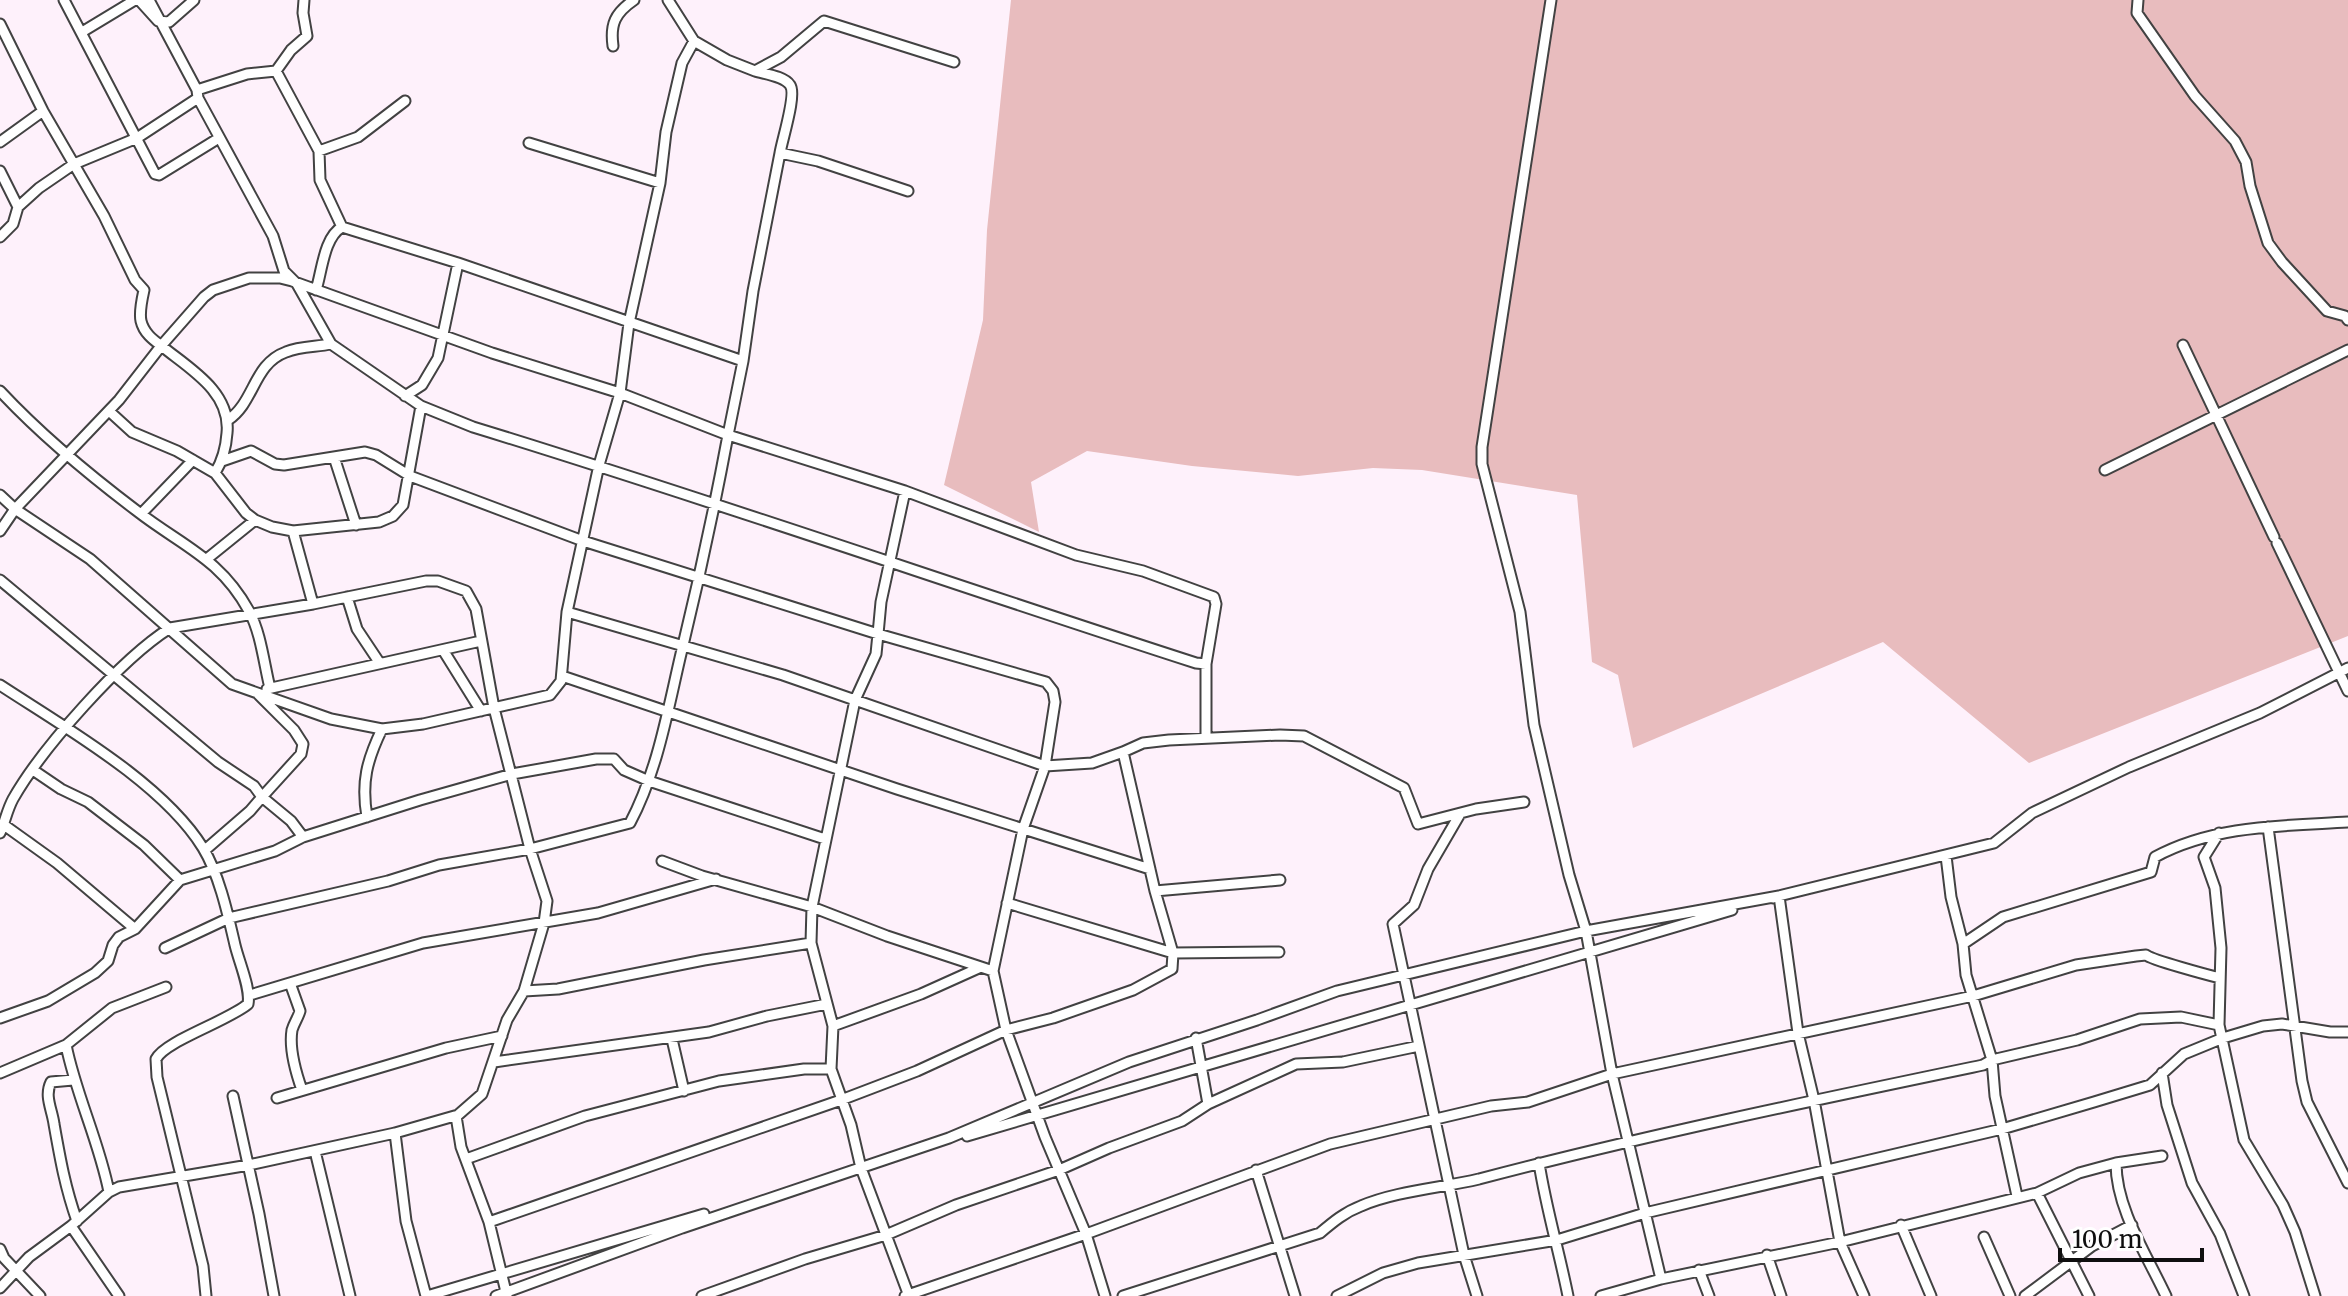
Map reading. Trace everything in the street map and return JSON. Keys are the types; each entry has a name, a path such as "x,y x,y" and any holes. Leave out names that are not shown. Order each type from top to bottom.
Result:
{"street":[{"path":"64,0 155,174 159,175 219,138"},
{"path":"82,32 137,0 158,21 171,38 219,138 273,236 284,271 297,284 331,344 421,406 473,427 599,465 715,506 1206,664"},
{"path":"149,0 158,21"},
{"path":"158,21 169,22 194,0"},
{"path":"0,237 13,224 18,207 74,164 137,138 197,94 247,74 276,71 291,50 307,36 304,0"},
{"path":"613,46 615,17 634,0"},
{"path":"165,948 191,933 229,918 388,881 439,865 530,849 630,823 649,781 668,712 715,506 753,291 793,96 791,86 783,79 727,60 694,41 668,0"},
{"path":"1551,0 1482,447 1482,464 1520,612 1534,725 1569,875 1586,931 1612,1074 1661,1279"},
{"path":"2138,0 2137,13 2195,96 2235,141 2246,162 2250,186 2268,243 2327,311 2345,316 2348,320"},
{"path":"755,71 781,57 824,21 954,62"},
{"path":"0,24 43,111 104,216 135,280 144,290 141,320 153,341 219,394 228,420 222,461 215,473"},
{"path":"0,495 15,509 90,559 232,684 331,719 382,729 423,724 550,695 557,689 562,676 567,612 599,465 620,393 629,323 660,183 666,132 682,63 694,41"},
{"path":"276,71 319,151 320,180 342,227"},
{"path":"319,151 358,137 405,101"},
{"path":"0,142 43,111"},
{"path":"529,143 660,183"},
{"path":"780,153 818,161 908,191"},
{"path":"0,171 18,207"},
{"path":"316,290 331,237 336,229 342,227 458,263 743,361"},
{"path":"405,396 422,385 438,358 458,263"},
{"path":"0,531 15,509 109,411 161,346 213,290 249,278 280,278 620,393 728,435 905,491 1076,555 1143,571 1214,597 1216,604 1206,664 1206,738"},
{"path":"228,420 243,407 260,372 271,360 285,352 331,344"},
{"path":"2183,345 2276,540 2344,671 2348,691"},
{"path":"2105,470 2348,350"},
{"path":"0,391 66,456 141,514 208,558 231,582 251,615 270,688"},
{"path":"109,411 132,432 215,473 255,520 293,531 379,522 393,516 403,505 421,406"},
{"path":"222,461 251,451 275,464 284,465 365,452 376,455 410,476 583,541 878,634 1046,682 1053,691 1055,702 1045,766 1023,829 993,971 1006,1030 1086,1234 1105,1296"},
{"path":"334,457 356,525"},
{"path":"141,514 193,460"},
{"path":"905,491 881,602 876,654 855,700 825,839 812,907 811,943 833,1026 831,1069 851,1125 861,1168 908,1296 1330,1144 1491,1106 1528,1102 1612,1074 1973,996 2076,965 2146,955 2153,960 2171,962 2220,978"},
{"path":"208,558 255,520"},
{"path":"293,531 313,604"},
{"path":"0,580 218,762 254,786 262,797 291,821 303,837"},
{"path":"0,1288 29,1257 119,1187 249,1165 395,1133 456,1116 482,1094 507,1020 524,991 544,923 547,901 530,849 494,708 476,609 470,597 452,585 426,581 170,628 151,640 114,676 33,770 2,821 135,929"},
{"path":"347,597 357,629 379,662"},
{"path":"567,612 783,675 1045,766 1092,763 1143,743 1304,736 1404,788 1418,824 1476,809 1524,802"},
{"path":"256,691 481,641"},
{"path":"443,650 481,711"},
{"path":"395,1133 406,1221 426,1296 1779,896 1994,843 2032,813 2129,767 2260,713 2344,671"},
{"path":"562,676 897,789 1150,869"},
{"path":"0,685 130,774 170,807 205,850 224,899 250,995 248,1004 195,1035 165,1047 156,1059 157,1077 203,1266 206,1296"},
{"path":"205,850 250,811 301,754 303,744 294,730 256,691"},
{"path":"367,817 364,797 368,757 382,729"},
{"path":"489,1222 841,1100 917,1071 1006,1030 1053,1018 1154,981 1172,969 1173,953 1155,891 1123,752"},
{"path":"0,1018 48,1001 83,982 108,961 119,937 135,929 180,880 275,851 303,837 512,774 596,759 614,759 624,770 649,781 825,839"},
{"path":"33,770 88,802 144,845 180,880"},
{"path":"1460,814 1428,869 1414,905 1393,924 1464,1255 1477,1296"},
{"path":"1963,944 2003,917 2151,872 2155,857 2219,833 2348,822"},
{"path":"2268,827 2302,1081 2307,1102 2348,1183"},
{"path":"2219,833 2204,857 2215,888 2221,948 2219,1025 2244,1140 2283,1205 2315,1296"},
{"path":"1946,856 1966,975 1992,1060 1995,1096 2017,1196"},
{"path":"662,861 812,907 993,971"},
{"path":"250,995 423,943 598,913 716,879"},
{"path":"1155,891 1280,880"},
{"path":"456,1116 461,1147 489,1222 503,1295 682,1228 949,1138 1116,1067 1337,991 1586,931 1779,896"},
{"path":"1779,896 1798,1033 1814,1100 1840,1242 1864,1296"},
{"path":"1007,903 1173,953 1279,952"},
{"path":"524,991 558,989 811,943"},
{"path":"833,1026 921,994 981,967"},
{"path":"290,983 300,1011 293,1024 291,1038 302,1090"},
{"path":"0,1073 66,1045 112,1008 166,987"},
{"path":"494,1062 672,1039 827,1004"},
{"path":"1123,1296 1320,1233 1360,1206 1628,1142 1983,1065 1992,1060 2077,1040 2140,1019 2181,1017 2219,1025"},
{"path":"1337,1296 1383,1273 1464,1255 1557,1240 1645,1213 2002,1129 2150,1085 2184,1054 2263,1026 2282,1024 2348,1032"},
{"path":"277,1098 446,1048 502,1036"},
{"path":"1196,1038 1208,1104"},
{"path":"672,1039 684,1091"},
{"path":"66,1045 73,1080 87,1109 109,1192"},
{"path":"702,1296 805,1259 886,1235 956,1205 1059,1170 1182,1121 1208,1104 1296,1064 1343,1062 1419,1046"},
{"path":"466,1159 585,1116 684,1091 757,1074 831,1069"},
{"path":"2162,1073 2167,1105 2192,1183 2220,1234 2244,1296"},
{"path":"73,1080 51,1082 48,1097 57,1152 74,1224 119,1296"},
{"path":"233,1096 274,1296"},
{"path":"315,1151 350,1296"},
{"path":"1601,1296 1632,1292 1661,1279 1840,1242 2037,1193 2079,1173 2162,1156"},
{"path":"1539,1163 1545,1202 1557,1240 1568,1296"},
{"path":"2116,1163 2116,1180 2132,1225 2166,1296"},
{"path":"1256,1170 1295,1296"},
{"path":"2037,1193 2089,1296"},
{"path":"1901,1225 1931,1296"},
{"path":"2025,1296 2092,1246 2132,1225"},
{"path":"1984,1237 2010,1296"},
{"path":"0,1249 4,1258 40,1296"},
{"path":"1767,1255 1781,1296"},
{"path":"1699,1270 1709,1296"}],"shaded area":[{"path":"1011,0 2348,0 2348,636 2029,763 1883,642 1633,748 1618,675 1592,662 1577,495 1422,470 1373,468 1298,476 1192,466 1087,451 1031,482 1039,532 944,485 983,320 987,230"}]}
